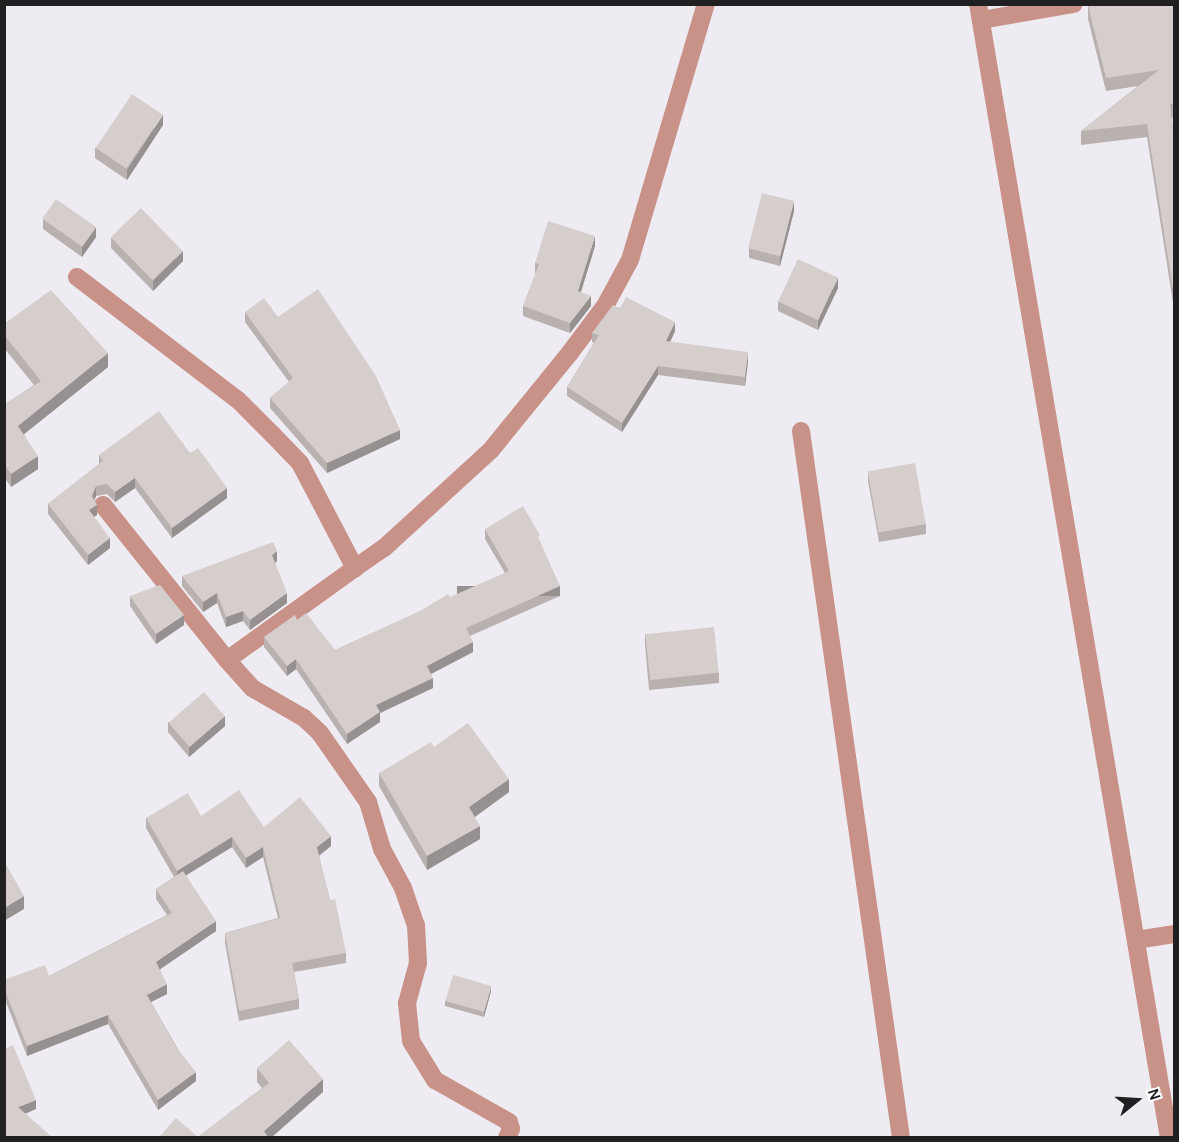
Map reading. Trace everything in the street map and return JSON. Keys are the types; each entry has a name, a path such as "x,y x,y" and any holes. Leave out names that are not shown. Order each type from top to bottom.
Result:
{"street":[{"path":"227,660 384,548 491,450 605,306 630,260 706,4"},
{"path":"1074,4 979,12 1169,1137"},
{"path":"77,277 238,400 300,463 355,568"},
{"path":"801,431 901,1137"},
{"path":"103,505 227,660 252,688 304,718 320,733 368,802 382,849 403,888 416,925 418,963 407,1004 411,1041 435,1080 509,1122 512,1129 507,1137"},
{"path":"1136,940 1174,934"}],"building":[{"path":"1088,5 1174,5 1174,104 1170,104 1174,142 1174,296 1147,124 1081,131 1159,70 1106,78"},
{"path":"132,94 163,115 126,169 96,148"},
{"path":"762,193 794,201 780,256 748,248"},
{"path":"56,199 96,227 82,247 42,219"},
{"path":"141,208 183,251 152,280 111,237"},
{"path":"548,221 595,236 578,291 591,296 570,323 523,306 539,264 535,263"},
{"path":"798,259 838,278 818,320 778,302"},
{"path":"318,289 376,376 400,430 327,463 270,398 293,378 245,312 264,298 278,317"},
{"path":"51,290 108,353 18,426 38,456 11,474 4,464 4,405 41,381 4,335 4,324"},
{"path":"626,297 675,322 666,341 748,352 745,377 658,366 622,423 567,387 599,335 592,333 613,305 620,308"},
{"path":"159,411 190,453 198,448 227,488 172,528 135,478 115,492 107,484 96,486 92,496 97,505 89,510 110,538 88,555 48,504 103,461 99,455"},
{"path":"915,463 926,524 878,532 868,471"},
{"path":"523,506 540,535 538,537 560,586 466,628 473,642 427,666 433,678 376,705 380,712 347,734 296,659 287,666 264,637 295,615 297,620 306,613 335,650 422,610 448,594 450,597 509,571 485,529"},
{"path":"273,542 277,551 272,555 287,593 250,620 243,611 226,617 217,593 203,602 182,576"},
{"path":"160,585 184,615 156,634 130,596"},
{"path":"714,627 719,673 650,680 645,634"},
{"path":"204,692 225,716 190,747 169,723"},
{"path":"468,723 509,779 469,807 480,826 427,856 379,773 431,742 434,747"},
{"path":"239,790 264,827 300,797 331,836 317,847 330,900 335,899 346,953 292,963 299,999 239,1011 225,933 280,918 263,847 246,858 232,837 177,871 146,818 188,793 201,816"},
{"path":"4,861 24,896 4,908"},
{"path":"183,871 216,921 156,962 167,984 147,995 176,1047 196,1072 158,1100 108,1015 27,1046 4,988 4,980 45,965 49,976 172,913 156,889"},
{"path":"453,975 491,986 484,1012 446,1001"},
{"path":"289,1040 323,1079 264,1131 268,1137 198,1137 269,1083 257,1068"},
{"path":"13,1045 36,1100 18,1107 52,1137 4,1137 4,1049"},
{"path":"176,1118 198,1137 159,1137"}]}
